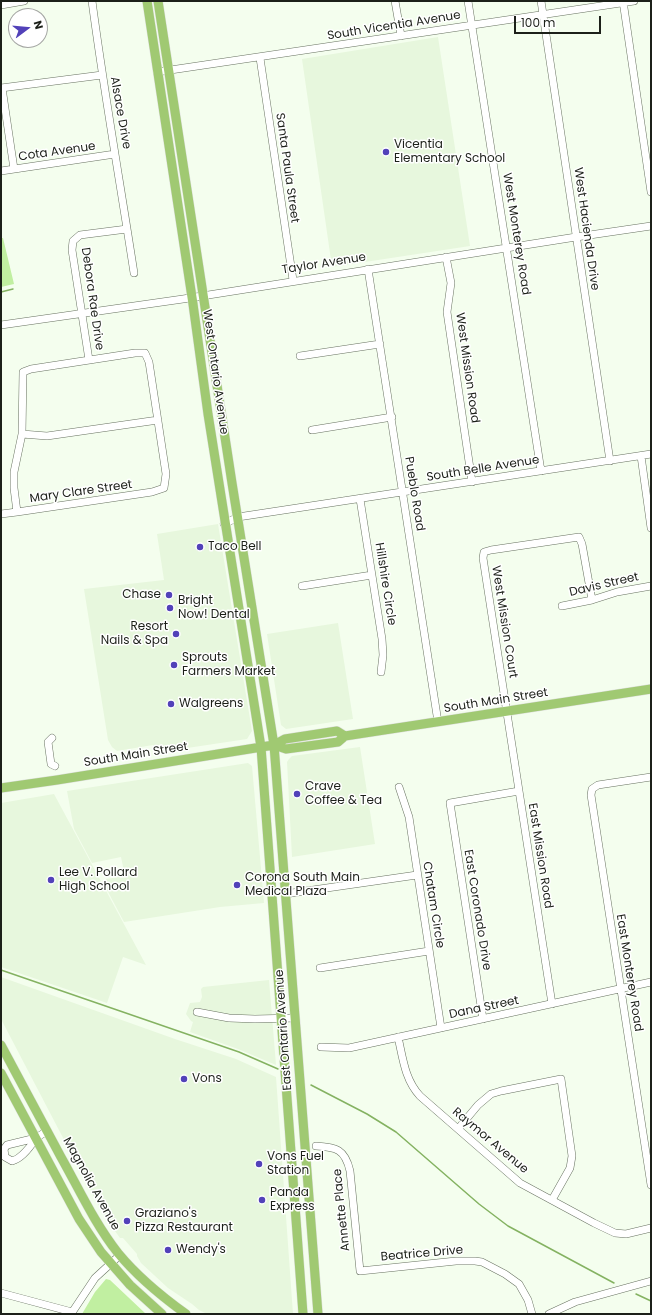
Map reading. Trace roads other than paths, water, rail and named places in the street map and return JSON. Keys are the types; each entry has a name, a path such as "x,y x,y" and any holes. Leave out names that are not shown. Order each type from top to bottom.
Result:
{"main road":[{"name":"West Ontario Avenue","path":"147,1 192,297 224,524 261,747"},
{"name":"West Ontario Avenue","path":"158,1 274,745"},
{"name":"South Main Street","path":"1,788 274,745 285,739 337,731 345,736 651,689"},
{"name":"East Ontario Avenue","path":"274,745 318,1314"},
{"name":"East Ontario Avenue","path":"261,747 304,1314"},
{"path":"267,823 274,846 278,888 280,894 285,894"},
{"name":"Magnolia Avenue","path":"1,1045 103,1232 120,1255 147,1282 167,1300 186,1314"},
{"name":"Magnolia Avenue","path":"1,1073 79,1218 101,1252 130,1285 162,1314"}],"street":[{"path":"1,5 24,1"},
{"name":"Alsace Drive","path":"92,1 102,74 134,273"},
{"path":"395,1 401,36"},
{"name":"West Monterey Road","path":"468,1 541,471"},
{"name":"West Hacienda Drive","path":"541,1 610,461"},
{"name":"South Vicentia Avenue","path":"157,72 260,58 634,1"},
{"path":"623,2 651,192"},
{"name":"Santa Paula Street","path":"260,58 293,280"},
{"path":"14,169 2,88 102,74"},
{"name":"Cota Avenue","path":"1,171 115,154"},
{"name":"Taylor Avenue","path":"1,326 576,236 651,226"},
{"name":"Debora Rae Drive","path":"89,360 72,250 74,241 80,235 127,229"},
{"name":"West Mission Road","path":"446,257 451,283 447,312 472,482"},
{"name":"Pueblo Road","path":"368,269 438,722"},
{"path":"300,356 380,344"},
{"path":"17,512 14,472 22,434 23,372 31,369 136,353 145,353 149,362 158,420 47,436 22,434"},
{"path":"312,430 392,417"},
{"name":"Mary Clare Street","path":"1,514 152,492 164,488 166,474 158,420"},
{"name":"South Belle Avenue","path":"224,524 238,518 651,454"},
{"path":"641,456 651,528"},
{"name":"Hillshire Circle","path":"360,499 382,639 383,655 381,672"},
{"name":"West Mission Court","path":"507,712 483,558 484,552 579,537 582,544 592,600"},
{"path":"302,586 372,575"},
{"name":"Davis Street","path":"562,606 592,600 616,592 651,586"},
{"name":"East Mission Road","path":"507,712 552,1004"},
{"path":"52,738 48,742 52,764 55,766"},
{"name":"East Monterey Road","path":"651,777 598,785 592,789 590,795 651,1185"},
{"name":"Chatam Circle","path":"399,787 409,817 441,1028"},
{"name":"East Coronado Drive","path":"483,1019 450,804 519,791"},
{"path":"285,894 418,875"},
{"path":"320,968 429,951"},
{"name":"Dana Street","path":"321,1047 349,1048 651,982"},
{"path":"197,1012 229,1018 295,1018"},
{"name":"Raymor Avenue","path":"398,1037 406,1075 413,1088 520,1183 615,1233 626,1234 651,1228"},
{"path":"458,1129 478,1105 491,1094 561,1079 572,1156 570,1168 552,1200"},
{"path":"36,1138 30,1148 21,1154 18,1159 12,1161 3,1157 5,1147 9,1143 36,1138 48,1131"},
{"name":"Annette Place","path":"316,1146 329,1146 338,1149 348,1162 360,1271"},
{"path":"1,1294 72,1313 95,1278 120,1255"},
{"name":"Beatrice Drive","path":"360,1271 456,1261 482,1262 519,1284 525,1292 532,1314"},
{"path":"549,1314 575,1302 651,1281"}],"waterway":[{"path":"1,292 13,289"},
{"path":"1,970 239,1052 278,1069"},
{"path":"311,1085 367,1114 396,1132 479,1204 508,1226 614,1283"},
{"path":"636,1294 651,1301"}],"place":[{"name":"Vicentia Elementary School","path":"386,152"},
{"name":"Taco Bell","path":"200,547"},
{"name":"Chase","path":"169,595"},
{"name":"Bright Now! Dental","path":"170,608"},
{"name":"Resort Nails & Spa","path":"176,634"},
{"name":"Sprouts Farmers Market","path":"174,665"},
{"name":"Walgreens","path":"171,704"},
{"name":"Crave Coffee & Tea","path":"297,794"},
{"name":"Lee V. Pollard High School","path":"51,880"},
{"name":"Corona South Main Medical Plaza","path":"237,885"},
{"name":"Vons","path":"184,1079"},
{"name":"Vons Fuel Station","path":"259,1164"},
{"name":"Panda Express","path":"262,1200"},
{"name":"Graziano's Pizza Restaurant","path":"127,1221"},
{"name":"Wendy's","path":"168,1250"}]}
